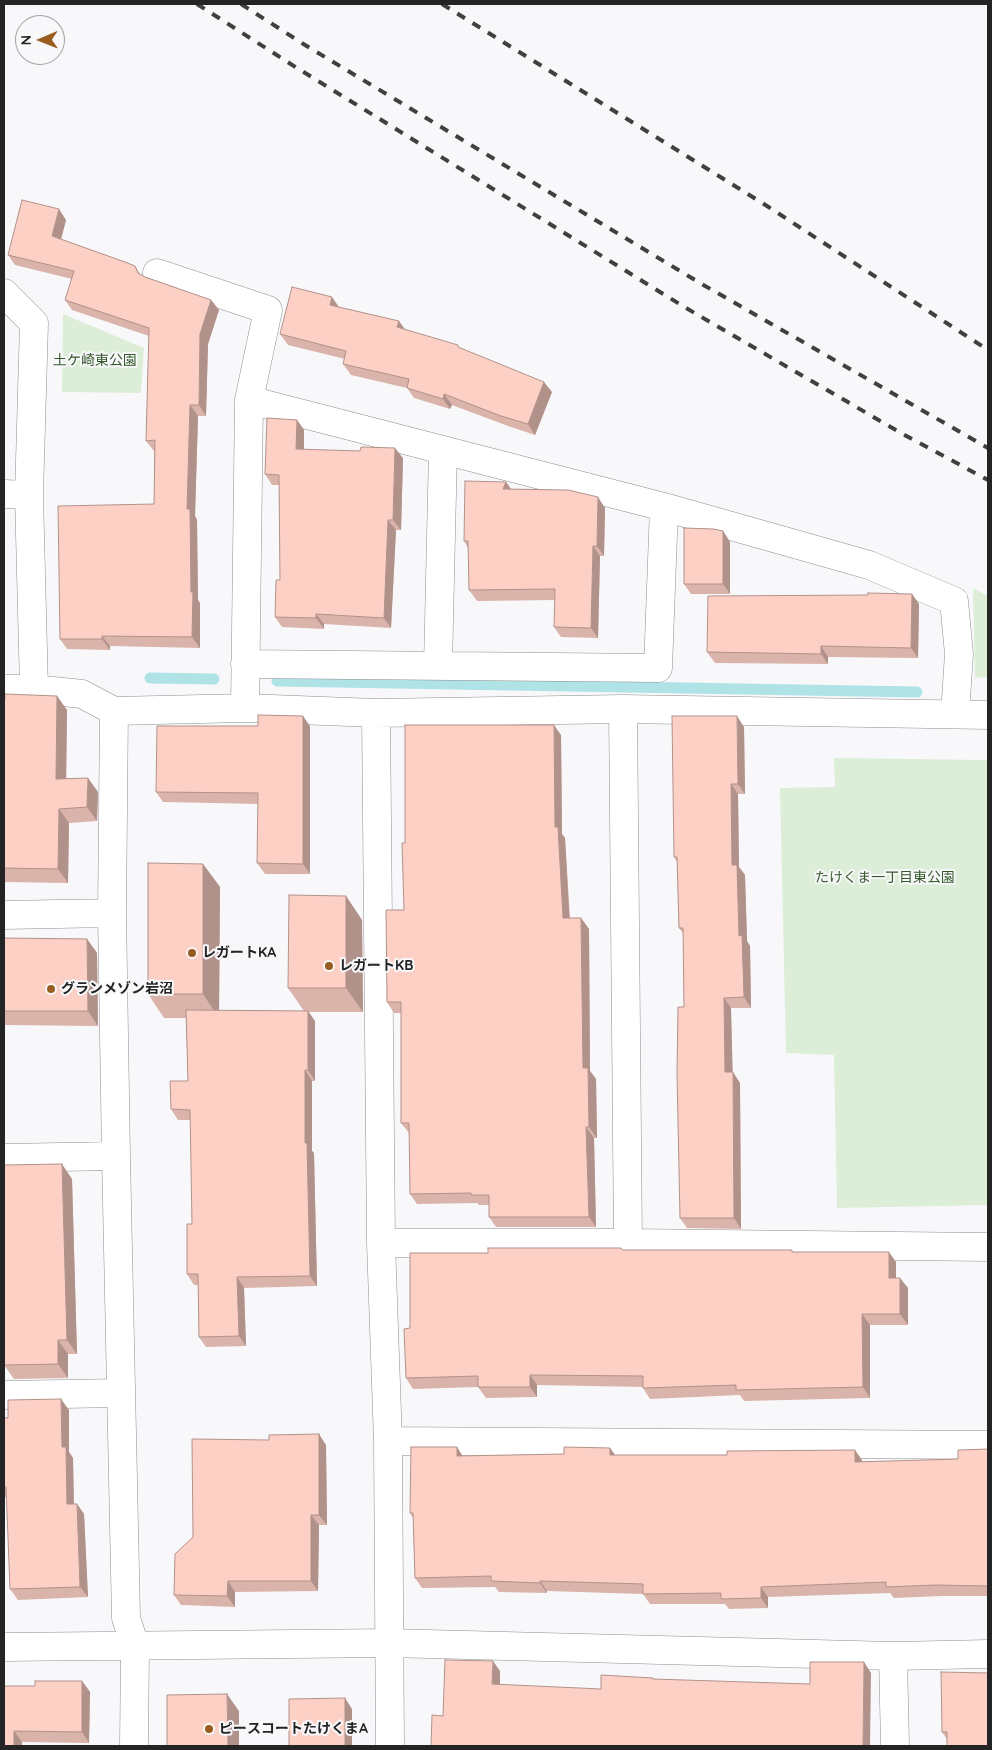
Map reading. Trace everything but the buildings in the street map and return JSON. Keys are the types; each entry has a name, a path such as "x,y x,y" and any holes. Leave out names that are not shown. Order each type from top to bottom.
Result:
{"street":[{"path":"156,273 268,310 249,400 245,708"},
{"path":"4,293 34,323 16,494 34,689"},
{"path":"249,400 664,507 869,565 954,601 959,654 955,714"},
{"path":"438,665 443,450"},
{"path":"245,664 658,668 664,507"},
{"path":"4,689 34,689 82,694 114,711 245,708 376,713 623,709 988,715"},
{"path":"623,709 628,1243"},
{"path":"114,711 112,913 116,1156 126,1618 135,1646 134,1746"},
{"path":"376,713 381,1243 388,1441 390,1746"},
{"path":"4,915 112,913"},
{"path":"4,1158 116,1156"},
{"path":"381,1243 628,1243 988,1247"},
{"path":"4,1395 121,1394"},
{"path":"388,1441 988,1445"},
{"path":"4,1647 389,1643 893,1656 988,1654"},
{"path":"893,1656 895,1746"}],"green space":[{"name":"土ケ崎東公園","path":"63,314 144,348 141,393 62,392"},
{"path":"973,588 988,596 988,677 975,678"},
{"name":"たけくま一丁目東公園","path":"834,758 988,760 988,1205 837,1208 834,1055 786,1053 780,788 835,787"}],"waterway":[{"path":"150,678 214,679"},
{"path":"277,681 917,692"}],"railway":[{"path":"197,4 297,68 686,308 901,433 988,480"},
{"path":"241,4 305,45 700,283 988,448"},
{"path":"442,4 767,206 988,350"}],"place":[{"name":"レガートKA","path":"192,953"},
{"name":"レガートKB","path":"329,966"},
{"name":"グランメゾン岩沼","path":"51,989"},
{"name":"ピースコートたけくまA","path":"209,1729"}]}
